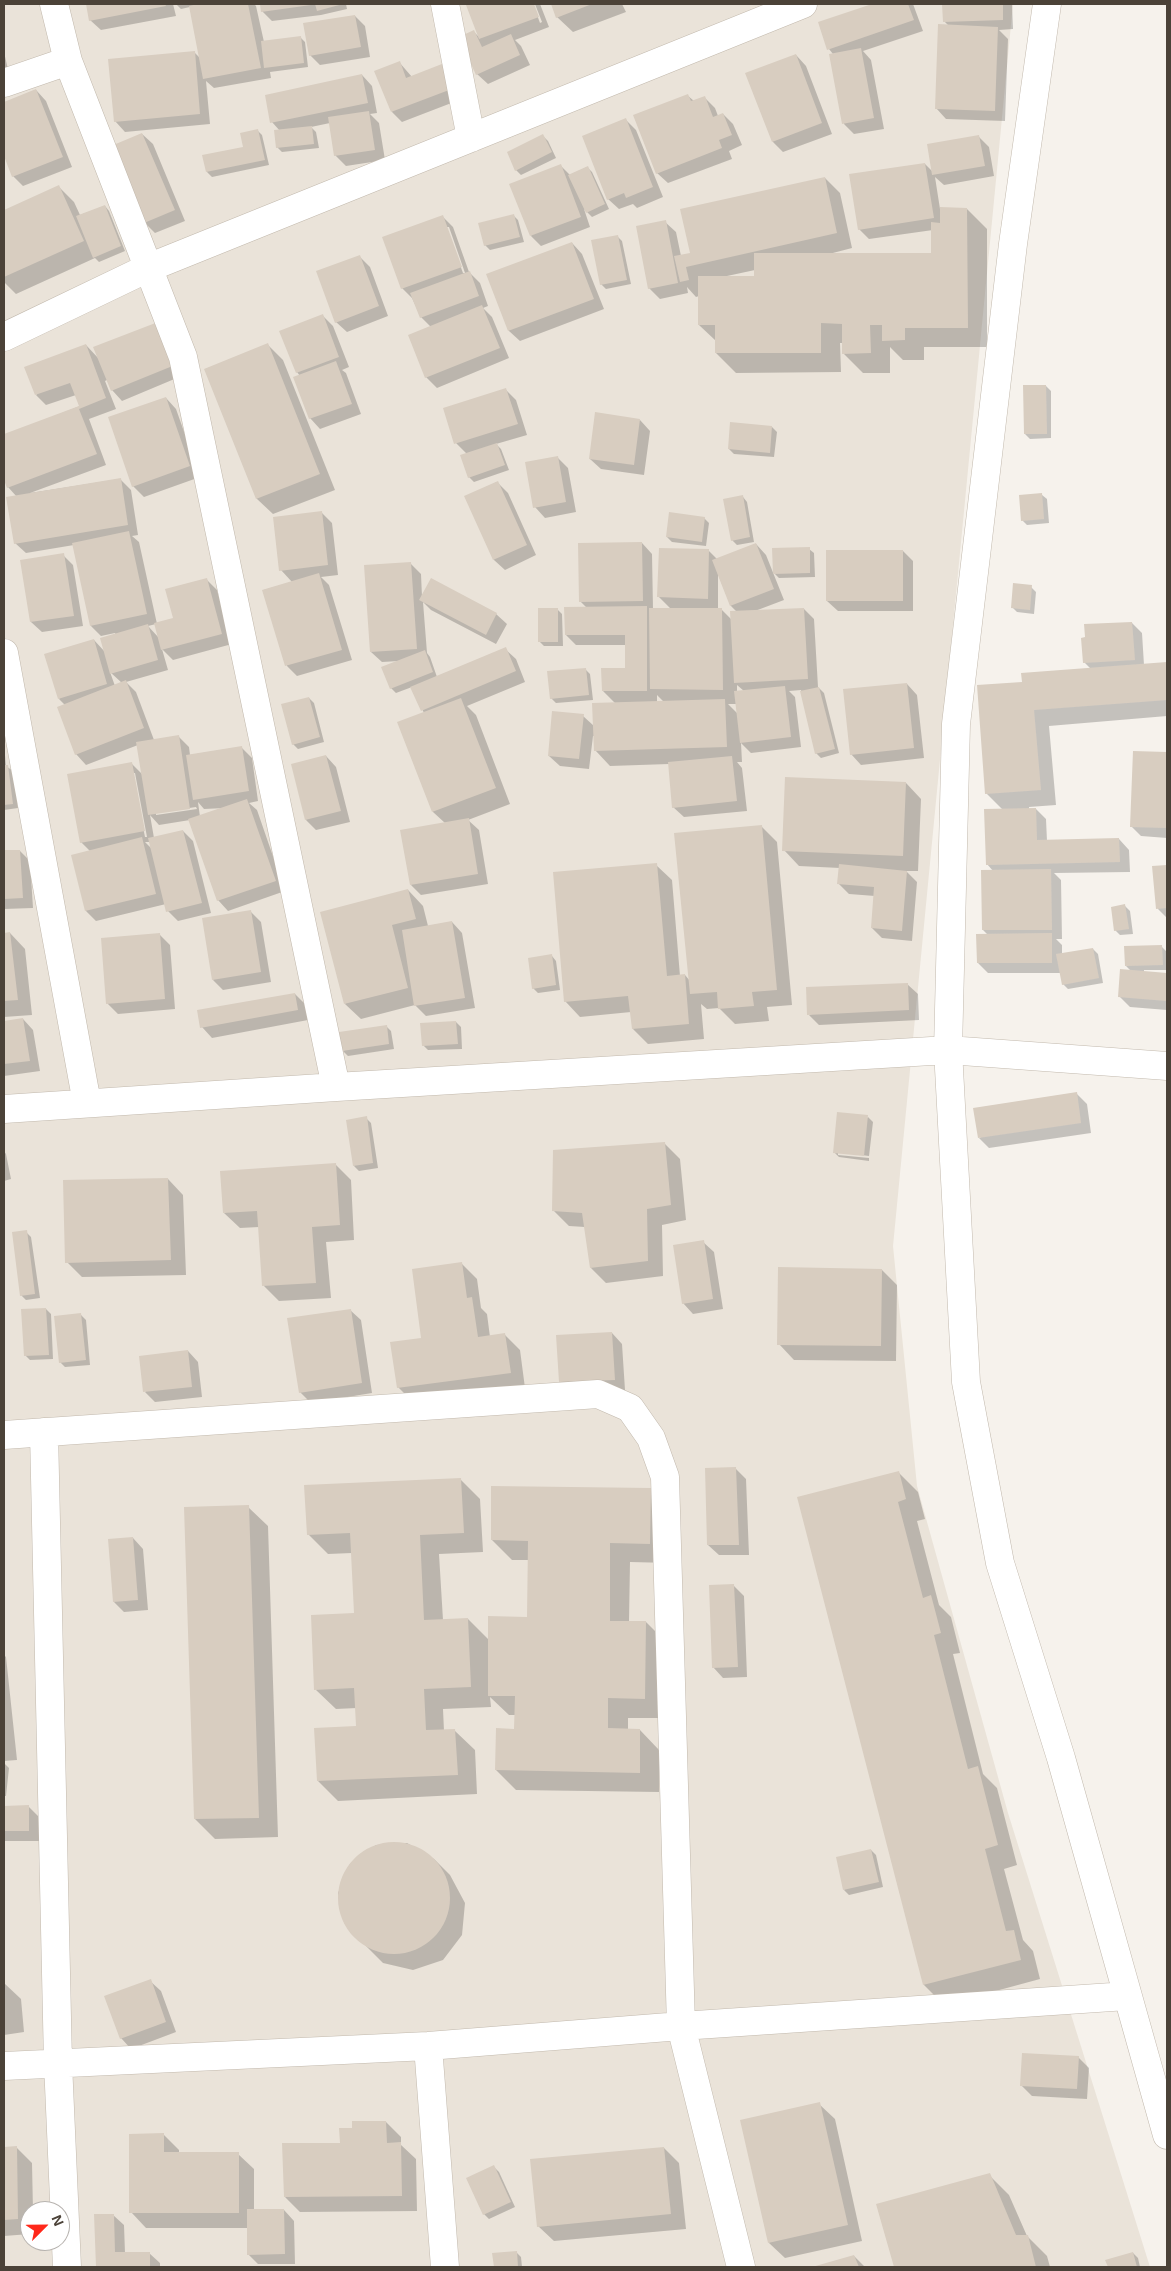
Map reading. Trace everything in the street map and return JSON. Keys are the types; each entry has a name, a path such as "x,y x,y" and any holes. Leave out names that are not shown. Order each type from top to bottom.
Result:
{"street":[{"path":"54,4 68,61 184,357 336,1087"},
{"path":"445,4 471,138"},
{"path":"4,337 148,268 803,4"},
{"path":"1047,4 1012,244 956,724 948,1050 966,1382 1000,1563 1061,1758 1167,2135"},
{"path":"4,82 68,61"},
{"path":"4,653 87,1103"},
{"path":"4,1109 948,1050 1167,1066"},
{"path":"4,1435 598,1394 630,1408 651,1438 665,1477 681,2026 741,2267"},
{"path":"44,1432 58,2063 67,2267"},
{"path":"4,2066 428,2046 681,2026 1127,1996"},
{"path":"428,2046 445,2267"}],"shaded area":[{"path":"4,4 1013,4 893,1246 917,1486 1008,1813 1150,2267 4,2267"}],"building":[{"path":"86,4 165,4 166,6 89,21"},
{"path":"198,4 248,4 261,68 203,79 189,6"},
{"path":"260,4 311,4 311,5 261,12"},
{"path":"315,4 343,4 317,11"},
{"path":"534,4 539,17 479,39 466,5"},
{"path":"551,4 592,4 556,18"},
{"path":"872,4 908,4 914,20 827,50 818,22"},
{"path":"942,4 1003,4 1003,20 943,22"},
{"path":"355,15 361,47 309,56 303,23"},
{"path":"938,24 998,27 995,111 935,109"},
{"path":"474,30 482,47 511,34 520,55 476,75 459,37"},
{"path":"301,36 304,63 264,68 261,41"},
{"path":"861,48 874,118 842,124 829,54"},
{"path":"195,51 200,114 114,122 108,59"},
{"path":"796,54 822,123 772,142 745,73"},
{"path":"400,61 406,78 447,62 457,87 391,112 374,71"},
{"path":"362,74 368,103 270,123 265,95"},
{"path":"36,89 63,157 12,177 4,156 4,102"},
{"path":"688,94 691,101 705,96 713,117 723,113 732,135 719,140 722,148 656,174 633,115"},
{"path":"369,111 375,150 334,156 328,117"},
{"path":"626,118 653,187 626,198 624,193 607,200 582,136"},
{"path":"312,126 314,144 276,148 274,130"},
{"path":"258,129 265,160 206,172 202,155 243,147 240,133"},
{"path":"142,133 175,210 144,223 111,146"},
{"path":"543,134 552,152 515,171 507,152"},
{"path":"979,135 985,166 932,175 927,144"},
{"path":"925,163 934,218 858,230 849,174"},
{"path":"561,164 581,217 530,236 509,184"},
{"path":"588,166 605,204 586,213 568,175"},
{"path":"825,177 837,233 686,267 689,280 680,282 674,256 690,253 680,209"},
{"path":"59,185 84,241 4,277 4,210"},
{"path":"105,205 121,246 93,258 76,216"},
{"path":"940,207 967,208 968,328 905,328 905,340 882,341 882,325 870,325 871,353 842,354 842,324 821,323 821,353 715,353 715,325 698,325 698,276 754,276 754,253 931,253 931,222 940,223"},
{"path":"514,214 520,237 484,246 478,223"},
{"path":"443,215 462,267 401,289 382,237"},
{"path":"666,220 678,283 648,289 636,226"},
{"path":"618,235 627,280 600,285 591,240"},
{"path":"572,242 594,299 508,331 486,274"},
{"path":"360,255 379,306 335,323 316,271"},
{"path":"470,271 479,296 420,318 410,293"},
{"path":"482,305 500,348 425,378 408,335"},
{"path":"323,314 339,357 296,373 279,331"},
{"path":"158,322 175,365 111,391 93,347"},
{"path":"268,343 320,474 256,499 204,369"},
{"path":"86,344 106,398 79,409 97,454 7,488 4,480 4,434 79,406 70,383 35,395 24,367"},
{"path":"336,361 352,404 309,419 293,377"},
{"path":"1023,385 1046,385 1047,434 1024,434"},
{"path":"506,388 518,424 454,444 443,408"},
{"path":"166,397 190,466 132,487 108,417"},
{"path":"595,412 640,419 634,465 589,459"},
{"path":"730,422 772,426 770,453 728,449"},
{"path":"497,443 505,465 468,478 460,455"},
{"path":"558,456 566,502 533,508 525,462"},
{"path":"121,478 128,525 14,544 6,497"},
{"path":"498,481 527,545 493,560 464,496"},
{"path":"1042,493 1044,519 1021,521 1019,495"},
{"path":"743,495 750,537 731,541 723,499"},
{"path":"322,511 328,565 279,571 273,517"},
{"path":"669,512 705,517 702,542 666,537"},
{"path":"129,531 147,614 90,626 72,543"},
{"path":"642,542 643,601 579,602 578,543"},
{"path":"756,543 774,589 730,606 712,560"},
{"path":"810,547 810,573 773,574 772,548"},
{"path":"659,548 709,549 708,599 657,597"},
{"path":"826,550 903,550 903,601 826,601"},
{"path":"64,553 74,616 30,622 20,560"},
{"path":"411,562 417,649 370,652 364,565"},
{"path":"319,573 342,650 285,666 262,590"},
{"path":"207,578 222,634 161,650 154,623 173,618 165,589"},
{"path":"431,578 497,613 486,635 419,600"},
{"path":"1013,583 1032,585 1030,610 1011,608"},
{"path":"647,606 647,691 602,691 601,668 625,668 625,635 565,635 564,607"},
{"path":"538,608 558,608 558,642 538,642"},
{"path":"649,608 722,608 723,690 650,689"},
{"path":"804,608 808,679 734,683 730,611"},
{"path":"1132,622 1135,660 1083,663 1081,638 1085,637 1084,624"},
{"path":"148,624 158,660 110,674 100,638"},
{"path":"94,639 107,684 58,699 44,654"},
{"path":"506,647 516,671 421,711 410,687"},
{"path":"425,650 433,672 390,689 381,667"},
{"path":"1167,662 1167,700 1034,710 1041,790 985,794 977,685 1022,682 1021,673"},
{"path":"586,668 589,695 550,699 547,671"},
{"path":"126,680 144,728 75,755 57,707"},
{"path":"907,683 914,748 850,755 843,689"},
{"path":"785,686 791,737 740,743 734,691"},
{"path":"819,687 835,749 815,754 800,691"},
{"path":"309,697 320,737 292,745 281,704"},
{"path":"461,698 496,788 432,812 397,722"},
{"path":"725,699 727,747 594,751 592,703"},
{"path":"552,711 584,714 579,759 548,756"},
{"path":"179,735 190,809 148,815 136,742"},
{"path":"242,746 249,791 193,800 186,755"},
{"path":"1133,751 1167,752 1167,828 1130,827"},
{"path":"326,755 341,811 305,820 291,764"},
{"path":"732,756 737,801 672,808 668,762"},
{"path":"132,762 145,831 80,843 67,774"},
{"path":"4,765 8,765 13,804 4,805"},
{"path":"785,777 906,782 903,856 782,851"},
{"path":"247,799 276,881 217,901 188,819"},
{"path":"1036,808 1037,840 1119,838 1120,862 986,865 984,809"},
{"path":"469,818 478,874 410,885 400,830"},
{"path":"762,825 777,990 752,992 754,1006 718,1009 717,992 690,994 674,833"},
{"path":"183,830 202,903 166,912 148,838"},
{"path":"142,837 156,894 85,911 71,855"},
{"path":"4,850 20,850 23,898 4,899"},
{"path":"657,863 667,976 685,974 689,1024 632,1029 628,996 564,1002 553,872"},
{"path":"839,864 907,871 902,931 871,928 874,887 837,884"},
{"path":"1167,865 1167,908 1156,909 1152,866"},
{"path":"1051,869 1052,930 982,930 981,870"},
{"path":"408,889 416,919 392,925 408,988 344,1004 320,912"},
{"path":"1125,904 1129,929 1114,931 1111,907"},
{"path":"251,910 261,972 212,980 202,918"},
{"path":"452,921 465,998 414,1006 402,930"},
{"path":"10,932 18,1000 4,1001 4,933"},
{"path":"160,933 165,999 106,1004 101,938"},
{"path":"1052,933 1052,963 977,963 976,934"},
{"path":"1162,945 1163,965 1125,966 1124,946"},
{"path":"1093,948 1099,978 1062,985 1056,954"},
{"path":"552,954 556,985 532,989 528,958"},
{"path":"1120,969 1167,973 1167,1001 1118,997"},
{"path":"908,983 909,1010 807,1015 806,987"},
{"path":"295,993 298,1010 200,1028 197,1010"},
{"path":"23,1018 30,1061 4,1064 4,1021"},
{"path":"456,1021 458,1044 422,1046 420,1023"},
{"path":"387,1025 389,1044 342,1051 339,1032"},
{"path":"1077,1092 1081,1123 978,1138 973,1108"},
{"path":"837,1112 868,1115 864,1156 833,1153"},
{"path":"367,1116 373,1163 353,1166 346,1120"},
{"path":"665,1142 671,1205 647,1209 648,1261 590,1268 582,1213 552,1211 553,1150"},
{"path":"336,1163 340,1225 312,1227 316,1283 262,1286 257,1211 223,1213 220,1171"},
{"path":"168,1178 171,1260 65,1263 63,1180"},
{"path":"27,1230 35,1294 20,1296 12,1232"},
{"path":"704,1240 713,1299 682,1304 673,1245"},
{"path":"462,1262 467,1298 472,1297 478,1337 505,1333 511,1373 397,1388 390,1342 421,1338 412,1269"},
{"path":"778,1267 882,1269 881,1346 777,1345"},
{"path":"46,1308 49,1355 24,1356 21,1309"},
{"path":"351,1309 362,1383 299,1393 287,1318"},
{"path":"81,1313 86,1360 59,1363 54,1316"},
{"path":"612,1332 615,1380 559,1382 556,1335"},
{"path":"188,1350 192,1387 143,1392 139,1356"},
{"path":"736,1467 739,1545 707,1545 705,1468"},
{"path":"899,1471 906,1499 898,1502 923,1598 931,1595 941,1633 934,1635 968,1769 978,1766 998,1845 985,1849 1006,1931 1014,1930 1021,1960 923,1985 797,1497"},
{"path":"461,1478 464,1533 420,1535 424,1620 468,1618 471,1687 424,1689 426,1730 455,1729 458,1775 317,1781 314,1728 356,1726 354,1688 314,1690 311,1615 354,1613 350,1533 307,1535 304,1485"},
{"path":"491,1486 651,1488 650,1544 610,1543 610,1621 646,1621 645,1699 608,1698 608,1728 640,1729 640,1773 495,1770 496,1728 514,1729 515,1696 488,1696 488,1616 527,1617 528,1541 491,1540"},
{"path":"249,1505 259,1818 194,1819 184,1507"},
{"path":"133,1537 138,1600 113,1602 108,1539"},
{"path":"734,1584 738,1667 712,1668 709,1585"},
{"path":"29,1805 29,1831 4,1831 4,1806"},
{"path":"394,1842 415,1846 433,1859 446,1877 450,1898 446,1919 433,1937 415,1950 394,1954 373,1950 355,1937 342,1919 338,1898 342,1877 355,1859 373,1846"},
{"path":"871,1849 879,1882 843,1890 836,1857"},
{"path":"151,1979 166,2022 120,2039 104,1996"},
{"path":"1022,2053 1079,2056 1077,2089 1020,2086"},
{"path":"820,2102 848,2225 768,2243 740,2120"},
{"path":"352,2121 386,2121 387,2143 401,2142 402,2196 284,2197 282,2143 340,2143 339,2128 352,2128"},
{"path":"164,2133 164,2152 239,2152 239,2213 129,2213 129,2134"},
{"path":"17,2146 18,2219 4,2220 4,2147"},
{"path":"664,2147 671,2214 537,2227 530,2159"},
{"path":"494,2165 511,2202 483,2215 466,2178"},
{"path":"990,2173 1016,2235 1028,2235 1036,2267 894,2267 876,2204"},
{"path":"247,2209 284,2209 285,2254 247,2255"},
{"path":"94,2214 114,2214 115,2252 150,2252 150,2267 96,2267"},
{"path":"517,2251 518,2267 494,2267 492,2253"},
{"path":"1133,2252 1137,2267 1108,2267 1105,2260"},
{"path":"854,2255 859,2267 812,2267"}]}
